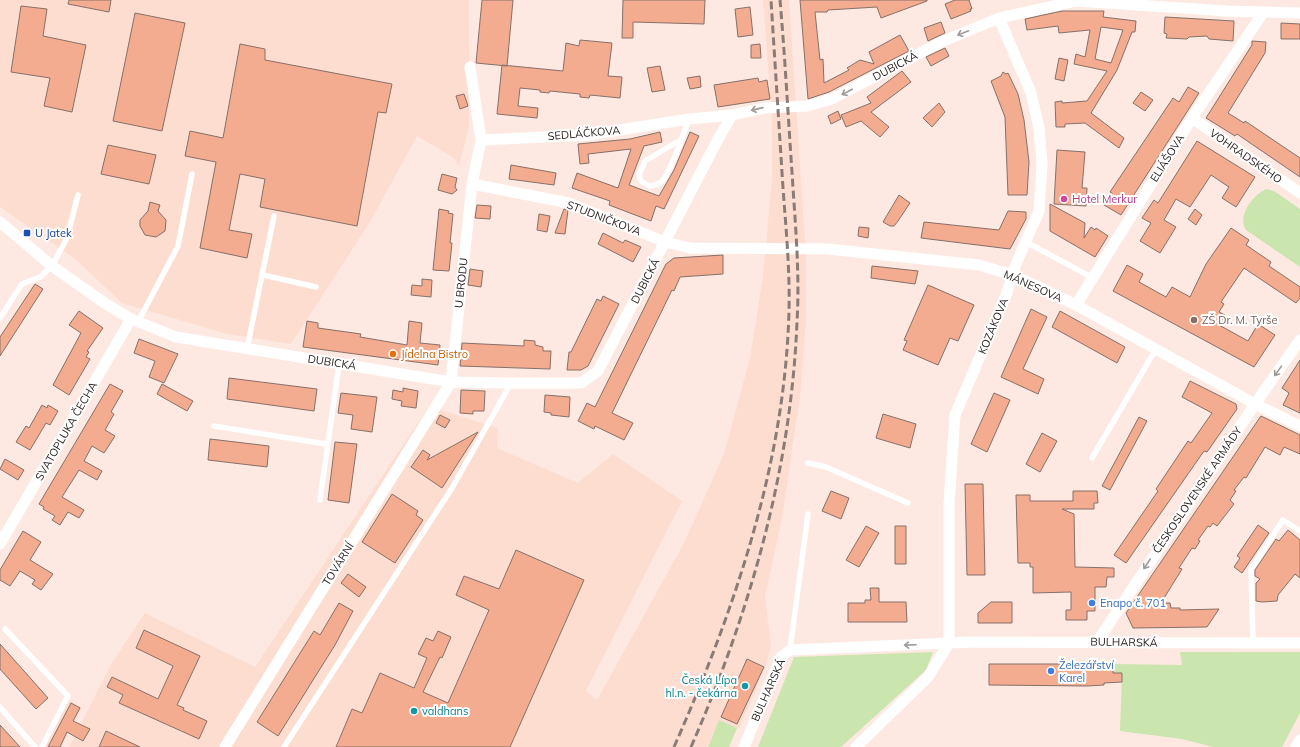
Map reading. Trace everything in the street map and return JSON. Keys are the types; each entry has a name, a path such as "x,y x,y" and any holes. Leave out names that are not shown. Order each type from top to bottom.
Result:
{"street":[{"name":"DUBICKÁ","path":"0,222 52,266 134,320 176,337 451,382 582,382 598,371 717,141 732,115 764,108 807,106 832,99 941,42 999,18 1076,1 1163,4 1263,13 1300,13"},
{"name":"ELIÁŠOVA","path":"1076,305 1192,118 1263,13"},
{"name":"KOZÁKOVA","path":"949,643 949,503 955,415 1003,302 1039,211 1042,164 1039,128 1031,93 999,18"},
{"path":"470,67 481,140 472,184"},
{"name":"SEDLÁČKOVA","path":"481,140 588,135 689,119 732,115"},
{"name":"VOHRADSKÉHO","path":"1192,118 1300,194"},
{"name":"STUDNIČKOVA","path":"472,184 569,203 665,242"},
{"name":"U BRODU","path":"451,382 472,184"},
{"name":"MÁNESOVA","path":"665,242 690,248 828,249 979,265 1013,275 1076,305 1156,348 1254,404 1300,426"},
{"name":"SVATOPLUKA ČECHA","path":"0,544 134,320"},
{"name":"ČESKOSLOVENSKÉ ARMÁDY","path":"1097,642 1254,404 1300,340"},
{"name":"TOVÁRNÍ","path":"225,747 451,382"},
{"path":"856,747 928,677 949,643"},
{"name":"BULHARSKÁ","path":"744,747 781,657 790,650 949,643 1300,643"},
{"path":"1296,747 1300,740"}],"lane":[{"path":"682,139 645,161 639,175 641,181 649,186 655,185 663,180 682,139 689,119"},
{"path":"134,320 178,246 192,174"},
{"path":"0,318 22,284 40,278 52,266 67,238 78,195"},
{"path":"247,349 274,216"},
{"path":"1026,242 1093,279"},
{"path":"263,275 316,287"},
{"path":"1092,458 1156,348"},
{"path":"320,500 326,444 339,364"},
{"path":"285,747 452,488 511,383"},
{"path":"214,426 326,444"},
{"path":"808,464 826,468 908,503"},
{"path":"790,650 808,514"},
{"path":"1253,644 1251,569 1283,520 1300,532"},
{"path":"5,629 68,696 42,747"},
{"path":"0,707 35,747"}],"shaded area":[{"path":"0,0 469,0 469,126 459,166 454,158 417,136 370,222 291,344 227,334 122,303 75,259 0,207"},
{"path":"763,0 789,0 806,256 806,320 800,397 782,518 765,597 771,645 766,665 739,729 719,720 707,747 69,747 111,664 145,613 255,667 429,406 498,428 497,448 578,483 613,454 682,501 586,691 597,700 684,543 724,454 750,358 763,276 772,178 772,117"},
{"path":"68,700 82,707 61,747 44,747"}],"green space":[{"path":"1266,189 1274,191 1300,209 1300,267 1246,230 1243,219 1247,207 1256,196"},
{"path":"933,652 926,670 841,747 758,747 794,657"},
{"path":"1180,652 1300,652 1300,713 1282,747 1213,747 1182,739 1120,731 1122,673 1113,673 1113,664 1182,665"},
{"path":"719,720 737,728 729,747 708,747"}],"building":[{"path":"69,0 111,0 109,12 68,4"},
{"path":"482,0 513,0 507,66 476,63"},
{"path":"623,0 705,0 704,24 633,22 633,38 622,38"},
{"path":"800,0 927,1 881,18 877,7 815,12 820,60 823,59 824,83 849,70 847,68 860,60 874,64 869,52 900,35 909,51 829,92 808,99"},
{"path":"955,0 969,0 972,9 970,9 971,11 951,19 945,4"},
{"path":"21,6 47,9 43,36 86,45 72,112 44,106 50,78 11,72"},
{"path":"750,7 753,35 738,37 735,9"},
{"path":"1062,11 1104,11 1103,17 1136,21 1135,32 1132,32 1117,70 1091,113 1124,138 1119,148 1085,123 1065,124 1065,127 1056,127 1055,102 1062,101 1062,103 1087,101 1107,71 1074,64 1076,54 1085,57 1090,30 1059,33 1058,26 1027,30 1025,19","holes":["1101,27 1123,30 1111,63 1095,59"]},
{"path":"135,13 185,23 162,131 113,121"},
{"path":"1165,17 1234,21 1233,41 1209,39 1207,36 1189,37 1187,39 1166,38 1167,34 1164,33"},
{"path":"941,22 945,33 928,41 924,28"},
{"path":"1281,23 1300,24 1300,39 1281,39"},
{"path":"580,40 612,43 608,76 622,77 620,98 590,95 589,98 580,97 580,94 550,91 549,93 540,92 540,90 520,88 518,106 538,108 537,118 497,114 502,65 563,71 566,43 579,46"},
{"path":"1252,41 1266,42 1265,53 1228,113 1244,123 1245,121 1300,158 1300,177 1237,134 1235,136 1206,118 1252,45"},
{"path":"240,44 265,49 265,60 392,84 386,113 378,112 357,226 260,207 265,179 240,174 229,230 252,234 247,258 200,248 216,162 185,156 190,131 223,138"},
{"path":"760,44 761,58 751,58 751,45"},
{"path":"945,48 949,56 931,66 926,57"},
{"path":"1059,58 1068,60 1064,81 1055,79"},
{"path":"660,66 665,90 652,92 647,68"},
{"path":"902,71 911,82 871,112 889,127 880,137 861,121 846,127 841,115 871,103 867,97"},
{"path":"1003,72 1006,74 1008,73 1018,94 1024,120 1029,162 1027,195 1008,195 1005,117 991,81 1001,76"},
{"path":"700,76 701,87 690,89 687,78"},
{"path":"758,78 759,82 767,80 770,99 718,107 714,85"},
{"path":"1188,87 1199,93 1121,215 1104,205 1112,193 1110,192 1173,98 1179,102"},
{"path":"1141,92 1153,100 1145,111 1133,103"},
{"path":"464,94 468,106 460,109 456,96"},
{"path":"939,103 945,112 932,127 923,118"},
{"path":"838,111 841,119 831,124 828,116"},
{"path":"660,132 662,142 644,146 629,185 659,196 674,170 690,132 699,136 664,209 656,206 651,221 609,205 610,201 572,188 577,173 618,188 631,149 588,154 589,163 580,164 578,144 630,139"},
{"path":"1197,141 1255,177 1236,207 1222,198 1229,187 1211,175 1190,207 1176,199 1164,220 1176,227 1160,253 1140,241 1151,223 1142,218 1154,200 1158,203"},
{"path":"108,145 156,155 149,184 101,174"},
{"path":"1057,150 1085,152 1082,188 1087,188 1086,206 1054,204"},
{"path":"511,165 556,173 554,185 509,179"},
{"path":"442,174 457,178 455,187 457,190 452,194 438,190"},
{"path":"899,195 910,203 894,226 890,226 883,222"},
{"path":"150,202 160,205 158,211 166,220 165,231 156,237 145,235 140,226 140,220 148,211"},
{"path":"1050,204 1085,223 1084,238 1091,227 1095,230 1096,228 1108,236 1095,257 1050,231"},
{"path":"477,205 491,206 490,219 475,218"},
{"path":"439,209 449,211 448,213 453,214 449,271 433,270"},
{"path":"564,209 568,210 565,234 555,233"},
{"path":"1195,209 1202,215 1196,225 1188,219"},
{"path":"1008,211 1026,212 1026,219 1010,249 921,238 924,222 999,230"},
{"path":"539,214 550,216 547,232 537,230"},
{"path":"859,227 869,228 868,238 858,236"},
{"name":"ZŠ Dr. M. Tyrše","path":"1231,228 1249,240 1246,245 1271,262 1269,266 1300,287 1300,298 1296,303 1244,268 1221,302 1224,304 1219,312 1225,315 1219,325 1248,341 1258,324 1275,335 1254,367 1113,291 1127,265 1143,274 1139,282 1166,297 1172,287 1190,297 1206,264"},
{"path":"603,233 623,243 625,240 641,247 633,262 598,244"},
{"path":"723,255 723,274 680,277 674,291 672,290 612,413 633,423 624,440 595,426 594,429 578,421 587,403 595,407 666,264 674,258"},
{"path":"872,266 918,271 915,284 871,278"},
{"path":"470,269 483,271 481,287 468,285"},
{"path":"422,279 432,280 431,297 411,295 412,285 422,286"},
{"path":"35,284 43,289 0,356 0,337"},
{"path":"928,285 974,305 958,341 950,338 938,365 903,350 907,341 904,340"},
{"path":"603,296 619,304 588,366 581,370 567,370 569,352 571,352 597,299 601,301"},
{"path":"1031,309 1047,317 1023,369 1044,379 1038,394 1001,377"},
{"path":"79,311 103,328 87,351 89,352 86,357 90,359 69,395 53,385 81,333 69,325"},
{"path":"1060,311 1125,347 1117,363 1052,327"},
{"path":"307,321 318,323 318,328 361,334 360,337 407,345 409,321 422,323 420,343 440,345 438,365 303,347"},
{"path":"139,339 178,354 164,383 149,377 155,361 134,353"},
{"path":"524,340 535,341 535,345 543,347 543,351 551,351 550,369 460,366 462,343 524,346"},
{"path":"1300,360 1300,413 1283,405 1289,393 1282,388"},
{"path":"229,378 317,389 314,411 227,399"},
{"path":"1190,381 1236,404 1237,409 1207,452 1204,451 1126,563 1114,555 1158,491 1156,489 1188,441 1191,443 1212,413 1182,397"},
{"path":"110,384 123,391 111,412 114,414 105,430 115,436 104,453 92,446 84,461 102,471 97,480 79,470 62,497 84,510 79,518 68,512 60,525 52,520 55,516 43,509 44,507 39,504"},
{"path":"162,384 193,401 187,411 157,394"},
{"path":"403,388 418,391 416,408 401,406 402,401 392,399 393,390 403,392"},
{"path":"461,390 485,391 484,411 473,411 473,414 460,413"},
{"path":"341,393 377,397 372,432 351,429 353,415 338,413"},
{"path":"994,393 1010,400 987,452 971,444"},
{"path":"545,395 570,397 569,417 551,415 551,413 544,412"},
{"path":"42,405 47,408 48,405 58,411 50,425 46,423 30,450 16,442 26,426 29,428"},
{"path":"883,414 916,424 910,448 876,438"},
{"path":"440,415 450,420 445,428 436,423"},
{"path":"1261,416 1300,435 1300,454 1284,447 1280,455 1265,447 1246,478 1244,477 1234,490 1236,491 1230,500 1234,504 1217,526 1213,523 1210,527 1208,526 1198,540 1200,541 1195,549 1192,548 1179,568 1182,569 1161,603 1170,603 1171,608 1180,608 1180,610 1219,609 1207,627 1133,628 1126,613"},
{"path":"1139,417 1147,421 1110,490 1102,486"},
{"path":"478,432 442,488 411,467 423,450 430,455 427,460"},
{"path":"1042,433 1057,441 1040,472 1026,464"},
{"path":"210,439 269,446 267,467 208,460"},
{"path":"335,442 357,444 349,503 328,500"},
{"path":"5,459 24,470 18,480 0,469"},
{"path":"965,484 983,484 985,575 967,575"},
{"path":"831,491 849,498 841,519 822,511"},
{"path":"1073,491 1097,491 1098,503 1094,503 1094,509 1062,509 1074,514 1075,567 1114,568 1114,577 1107,577 1106,587 1095,587 1095,611 1087,611 1087,620 1066,620 1066,610 1071,610 1071,592 1033,593 1033,567 1030,567 1030,563 1018,563 1016,495 1030,495 1030,501 1073,501"},
{"path":"392,494 418,511 416,515 423,520 395,563 362,542"},
{"path":"1258,525 1269,533 1242,573 1234,567 1240,558 1237,556"},
{"path":"866,526 879,533 859,567 846,560"},
{"path":"895,526 906,526 906,564 895,564"},
{"path":"1288,530 1300,540 1300,578 1295,574 1278,595 1277,601 1256,601 1256,583 1260,579 1255,576 1255,570 1276,539 1279,541"},
{"path":"23,531 41,542 30,560 53,574 41,590 32,584 35,580 20,571 10,586 0,580 0,570"},
{"path":"516,550 584,580 510,747 336,747 352,709 362,713 380,673 414,688 427,658 418,654 426,638 433,641 438,631 451,637 442,658 440,657 423,692 448,703 489,610 456,595 464,576 499,589"},
{"path":"348,574 366,587 359,597 341,583"},
{"path":"870,588 879,588 879,602 906,602 907,622 848,622 848,603 865,603 865,600 871,600"},
{"path":"991,602 1012,602 1012,623 978,623 978,613"},
{"path":"339,603 353,611 335,645 278,736 257,722 314,631 320,635"},
{"path":"144,630 200,656 177,705 184,708 183,710 207,721 199,739 119,703 123,695 107,687 112,677 158,699 173,666 136,648"},
{"path":"0,644 48,698 36,709 0,669"},
{"name":"Česká Lípa hl.n. - čekárna","path":"747,659 764,667 737,724 721,717"},
{"path":"989,664 1113,664 1113,673 1122,673 1122,682 1087,686 989,685"},
{"path":"71,703 80,708 73,721 90,729 83,741 67,732 60,747 48,747"},
{"path":"0,725 20,747 0,747"},
{"path":"106,731 140,747 99,747"}],"railway":[{"path":"674,747 717,642 736,588 753,534 767,479 778,424 785,368 789,296 771,0"},
{"path":"691,747 732,644 764,539 786,432 793,377 798,303 798,266 780,0"}],"place":[{"name":"Hotel Merkur","path":"1064,199"},
{"name":"U Jatek","path":"27,233"},
{"name":"ZŠ Dr. M. Tyrše","path":"1194,320"},
{"name":"Jídelna Bistro","path":"393,354"},
{"name":"Enapo č. 701","path":"1092,603"},
{"name":"Železářství Karel","path":"1051,671"},
{"name":"Česká Lípa hl.n. - čekárna","path":"745,686"},
{"name":"valdhans","path":"414,711"}]}
